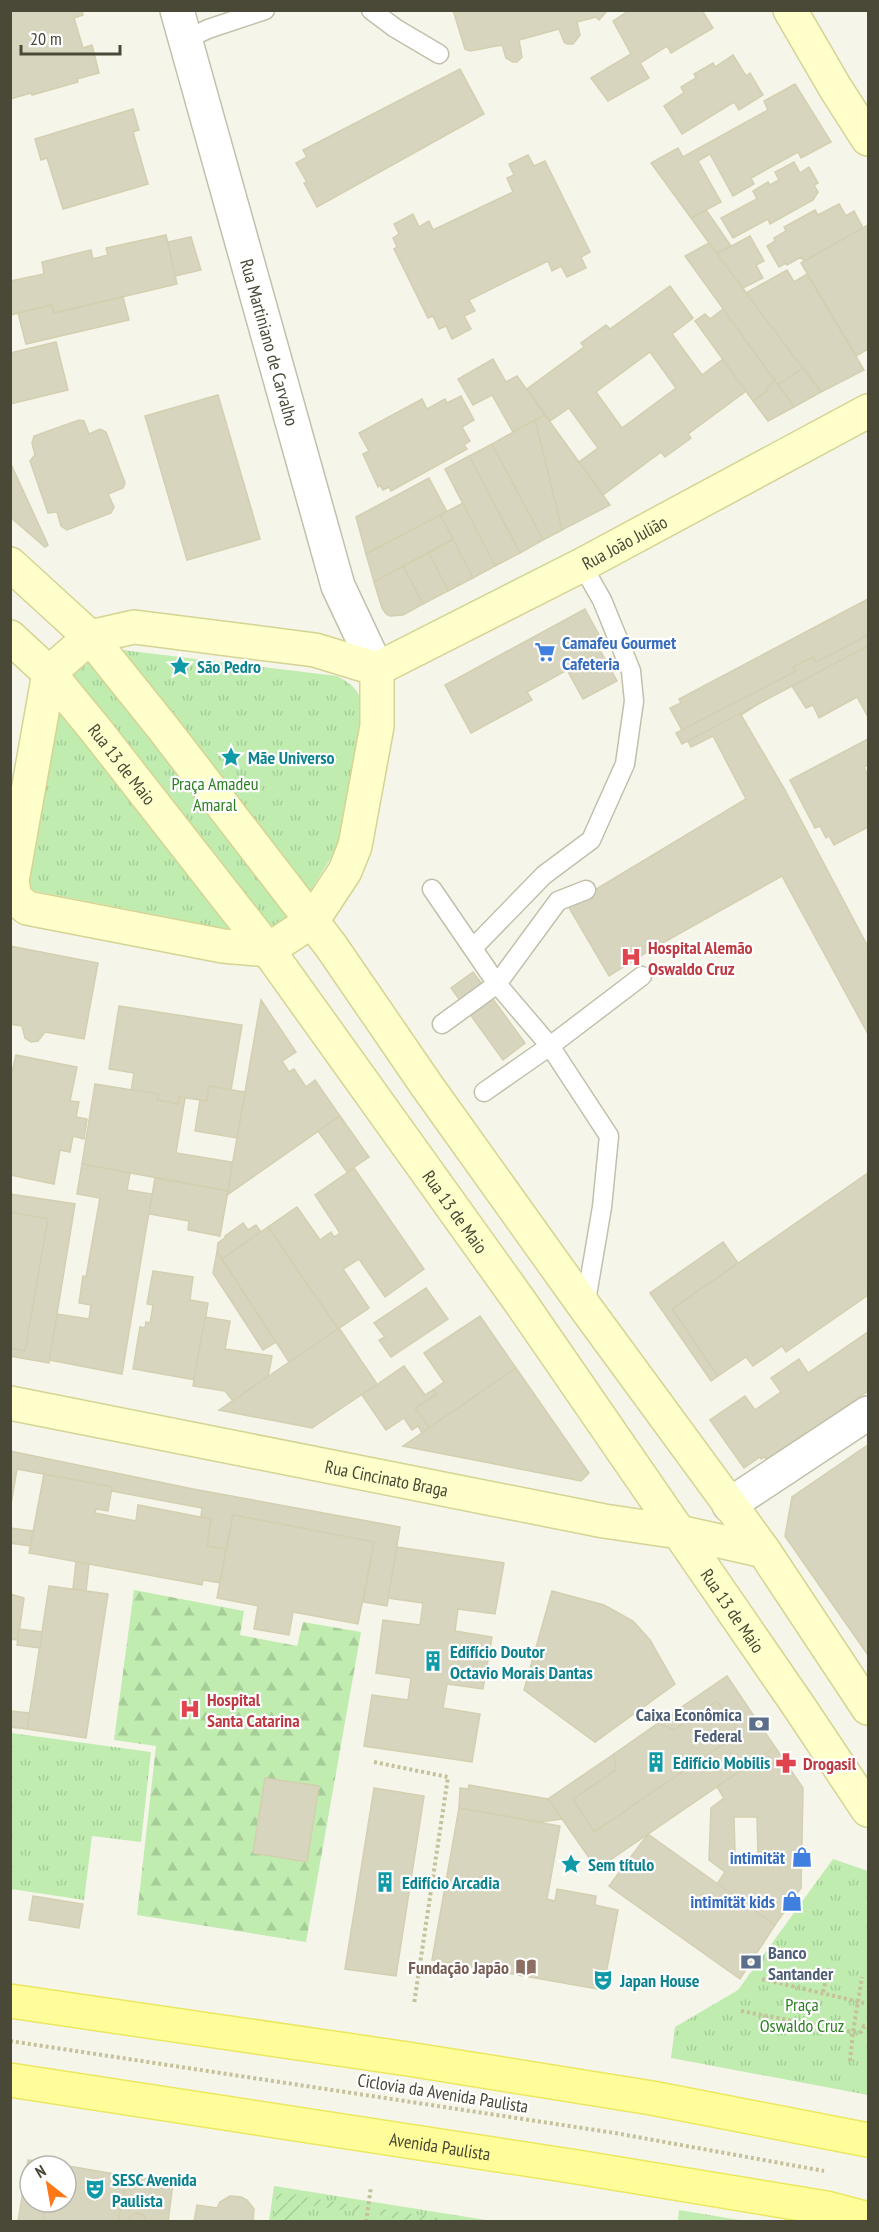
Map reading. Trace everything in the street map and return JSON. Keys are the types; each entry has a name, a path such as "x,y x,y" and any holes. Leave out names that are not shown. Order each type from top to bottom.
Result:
{"main road":[{"path":"790,10 868,139"},
{"name":"Rua João Julião","path":"377,669 582,565 868,411"},
{"path":"10,564 90,637 312,921 585,1307 764,1551 868,1708"},
{"path":"134,627 315,650 377,669 377,726 355,846 345,872 312,921 268,950 223,946 27,908 15,898 12,881 49,673 90,637 134,627"},
{"name":"Rua 13 de Maio","path":"10,637 49,673 268,950 527,1312 868,1810"},
{"name":"Rua Cincinato Braga","path":"10,1403 592,1519 679,1532 764,1551"},
{"path":"10,2001 652,2098 868,2140"},
{"name":"Avenida Paulista","path":"10,2080 587,2169 826,2208 868,2219"}],"street":[{"name":"Rua Martiniano de Carvalho","path":"181,25 338,585 377,669"},
{"path":"729,1505 868,1413"}],"lane":[{"path":"181,25 208,29 265,10"},
{"path":"371,10 395,28 439,54"},
{"path":"473,948 544,875 591,840 625,764 634,701 631,671 602,600 582,565"},
{"path":"544,875 558,901"},
{"path":"432,889 497,984 550,1046 609,1136 602,1207 585,1307"},
{"path":"442,1024 497,984 558,901 586,890"},
{"path":"484,1092 550,1046 642,976"}],"path":[{"path":"374,1762 448,1777 414,2004"},
{"path":"823,1992 829,1968"},
{"path":"850,2061 862,1977"},
{"path":"762,1979 868,2004"},
{"path":"741,2011 853,2032 861,2032 864,2026 868,2028"},
{"name":"Ciclovia da Avenida Paulista","path":"10,2041 692,2145 826,2172"},
{"path":"366,2222 371,2187"}],"green space":[{"name":"Praça Amadeu Amaral","path":"106,648 337,676 350,684 357,692 365,718 340,843 300,908 259,935 25,889 57,688"},
{"path":"134,1590 244,1611 240,1635 297,1646 303,1622 361,1632 306,1942 137,1915 156,1746 114,1740"},
{"path":"11,1733 151,1752 141,1842 92,1836 84,1900 11,1889"},
{"name":"Praça Oswaldo Cruz","path":"833,1859 868,1871 868,2095 671,2058 675,2027 738,1990"},
{"path":"274,2186 492,2221 269,2222"},
{"path":"277,2193 363,2206 362,2213 276,2200"},
{"path":"276,2201 302,2205 299,2221 273,2221"},
{"path":"381,2209 458,2221 415,2221 380,2216"},
{"path":"679,2210 745,2221 678,2221"}],"building":[{"path":"10,10 82,10 83,15 74,18 83,48 92,45 99,73 77,79 78,82 10,99"},
{"path":"453,10 608,10 599,20 596,17 577,22 580,35 573,44 564,42 559,29 519,40 522,57 517,62 513,62 506,58 502,45 470,51 465,49"},
{"path":"630,10 705,10 703,12 713,28 671,53 667,46 640,63 649,78 608,101 591,78 631,54 613,21"},
{"path":"733,55 746,76 750,73 763,95 739,110 734,102 682,134 664,106 684,93 681,87 696,78 694,74 713,63 715,67"},
{"path":"460,69 484,114 317,207 296,163 307,157 303,150"},
{"path":"795,84 831,142 801,158 798,152 751,178 754,184 733,196 710,154 698,161 721,202 691,218 651,163 678,148 683,157 768,110 764,101"},
{"path":"133,109 139,130 133,132 148,184 63,209 47,158 41,160 35,139"},
{"path":"528,155 534,166 545,161 590,252 581,257 586,268 567,277 561,266 552,271 548,261 469,300 475,311 464,316 471,329 452,339 446,326 439,329 433,316 428,318 394,249 397,247 393,238 399,234 394,224 413,214 419,227 429,221 433,230 513,192 507,178 514,175 509,164"},
{"path":"794,162 800,173 809,167 818,183 814,185 818,192 813,200 770,224 768,219 733,238 721,218 757,199 753,191 768,182 770,185 779,180 775,172"},
{"path":"839,204 846,216 854,211 863,228 804,261 801,257 779,267 767,246 775,241 774,238 786,231 784,227 815,210 818,215"},
{"path":"706,210 731,246 717,254 691,218"},
{"path":"868,225 868,349 856,356 801,263"},
{"path":"166,235 177,284 54,313 52,305 10,315 10,281 44,274 42,262 91,250 93,259 108,255 106,248"},
{"path":"750,236 764,261 756,265 763,278 743,288 717,254"},
{"path":"191,237 201,270 175,276 168,242"},
{"path":"709,243 803,368 778,385 685,256"},
{"path":"787,270 794,282 807,274 864,370 821,392 746,293"},
{"path":"670,286 693,318 672,334 702,375 723,359 746,391 688,434 691,438 665,457 661,452 603,495 579,462 598,448 569,408 550,421 527,389 584,347 581,343 606,325 610,329","holes":["650,352 676,388 622,428 596,392"]},
{"path":"123,297 129,320 26,344 18,313 52,305 54,313"},
{"path":"723,309 775,381 766,388 767,391 753,401 695,321 705,314 710,319"},
{"path":"56,342 68,390 10,404 10,353"},
{"path":"493,359 506,382 517,376 545,415 513,432 492,395 473,405 458,379"},
{"path":"803,368 821,392 794,407 778,385"},
{"path":"775,381 794,407 768,421 753,401 767,391 766,388"},
{"path":"218,395 260,539 187,560 145,416"},
{"path":"461,396 474,420 462,427 470,441 464,445 467,449 391,491 389,487 383,490 380,485 378,487 363,454 369,451 359,433 422,399 427,409 445,399 447,403"},
{"path":"545,415 610,505 562,530 535,420"},
{"path":"79,420 84,421 89,434 100,429 106,432 125,483 123,488 108,494 114,507 111,513 67,530 61,526 57,512 48,513 30,461 35,455 32,443 34,436"},
{"path":"535,420 562,530 543,540 492,444"},
{"path":"492,444 543,540 520,553 469,456"},
{"path":"469,456 520,553 495,566 445,469"},
{"path":"10,462 48,545 45,547 10,517"},
{"path":"429,478 447,512 366,554 356,517"},
{"path":"463,503 495,566 473,578 440,515"},
{"path":"440,515 453,539 374,582 366,554"},
{"path":"453,539 473,578 448,591 429,553"},
{"path":"429,553 448,591 423,604 403,566"},
{"path":"403,566 423,604 403,615 390,616 382,608 374,582"},
{"path":"868,599 867,715 857,697 819,718 813,705 806,708 790,683 741,715 785,790 868,947 868,1034 782,876 650,950 609,976 568,906 746,799 713,736 691,747 670,708 681,703 679,699"},
{"path":"585,609 605,646 600,650 617,681 583,699 567,670 527,692 532,700 471,733 445,685"},
{"path":"868,635 868,646 682,744 676,733 796,671 793,667 813,657 816,662"},
{"path":"868,739 868,765 864,767 868,776 868,827 834,845 829,836 826,838 820,826 815,828 790,780"},
{"path":"10,946 98,963 84,1039 45,1032 38,1041 31,1042 25,1038 22,1026 10,1024"},
{"path":"473,972 525,1043 503,1060 451,988"},
{"path":"261,1000 296,1052 282,1061 289,1072 294,1069 306,1087 315,1080 340,1116 227,1195"},
{"path":"119,1006 242,1025 231,1090 209,1086 207,1101 179,1097 178,1104 157,1100 158,1094 131,1091 134,1073 109,1069"},
{"path":"16,1055 77,1067 70,1101 79,1102 76,1117 87,1119 84,1139 73,1136 70,1152 60,1150 54,1184 10,1175 10,1081"},
{"path":"95,1084 158,1094 157,1100 178,1104 179,1097 185,1098 176,1153 232,1162 228,1191 82,1164"},
{"path":"209,1086 245,1092 237,1138 195,1131 200,1100 207,1101"},
{"path":"340,1116 369,1157 347,1172 318,1131"},
{"path":"82,1164 130,1173 127,1190 152,1194 122,1374 49,1360 57,1314 89,1319 91,1305 79,1303 100,1198 77,1194"},
{"path":"354,1168 424,1269 385,1297 359,1259 343,1269 369,1308 338,1329 268,1227 297,1207 320,1240 331,1232 334,1237 340,1233 315,1195"},
{"path":"868,1173 868,1295 786,1352 782,1346 753,1366 746,1357 718,1376 672,1309"},
{"path":"155,1178 228,1191 220,1236 188,1230 189,1221 149,1214"},
{"path":"10,1194 75,1204 49,1363 10,1356"},
{"path":"10,1212 48,1219 25,1351 10,1348"},
{"path":"243,1223 248,1230 256,1225 261,1232 222,1259 217,1252 218,1243"},
{"path":"268,1227 338,1329 289,1362 222,1259"},
{"path":"723,1242 738,1263 672,1309 718,1376 711,1381 650,1293"},
{"path":"217,1252 276,1342 263,1350 213,1273"},
{"path":"153,1271 193,1277 190,1300 208,1303 195,1380 133,1369 140,1327 145,1328 146,1322 150,1323 153,1305 147,1304"},
{"path":"426,1288 448,1319 391,1357 379,1340 385,1337 374,1323"},
{"path":"480,1316 516,1368 429,1428 415,1408 437,1394 433,1390 444,1382 424,1353"},
{"path":"205,1317 230,1321 225,1349 272,1356 268,1377 233,1401 225,1391 193,1386"},
{"path":"339,1328 377,1384 312,1428 219,1410"},
{"path":"868,1332 868,1391 767,1461 765,1457 761,1459 760,1457 744,1468 710,1420 745,1396 755,1410 781,1392 771,1378 799,1359 808,1373"},
{"path":"404,1366 425,1395 433,1390 437,1394 415,1408 429,1428 422,1433 418,1426 412,1430 404,1418 386,1430 362,1395"},
{"path":"516,1368 589,1473 581,1481 403,1446"},
{"path":"868,1445 868,1655 785,1536 792,1497"},
{"path":"10,1451 193,1489 400,1527 387,1606 363,1602 374,1542 233,1515 226,1549 207,1546 211,1519 201,1517 202,1508 111,1491 112,1487 17,1469 10,1510"},
{"path":"44,1474 112,1487 108,1511 96,1509 95,1513 136,1521 138,1505 211,1519 207,1546 226,1549 220,1583 203,1580 202,1585 29,1553"},
{"path":"233,1515 374,1542 358,1624 293,1612 289,1635 254,1629 258,1606 217,1598"},
{"path":"10,1528 33,1531 30,1546 10,1543"},
{"name":"Edifício Doutor Octavio Morais Dantas","path":"397,1547 504,1563 495,1614 458,1609 455,1631 492,1637 483,1689 447,1684 443,1708 480,1714 472,1762 364,1746 372,1695 408,1700 411,1678 376,1673 383,1620 420,1625 423,1603 388,1598"},
{"path":"76,1562 89,1564 86,1591 73,1589"},
{"path":"49,1586 108,1594 86,1738 27,1729"},
{"path":"552,1591 604,1605 633,1621 650,1640 675,1684 595,1742 524,1690"},
{"path":"10,1594 24,1598 18,1640 10,1639"},
{"path":"19,1629 42,1632 40,1648 17,1645"},
{"path":"727,1676 775,1747 597,1869 548,1799 614,1754 616,1770 573,1799 594,1832 739,1733 717,1701 674,1730 658,1723"},
{"name":"Edifício Mobilis","path":"717,1701 739,1733 594,1832 573,1799 616,1770 614,1754 658,1723 674,1730"},
{"path":"10,1711 29,1713 27,1729 10,1727"},
{"path":"775,1747 803,1788 801,1888 775,1925 717,1884 725,1872 709,1860 711,1808 724,1798 717,1787","holes":["734,1817 757,1817 758,1854 735,1854"]},
{"path":"265,1778 319,1786 307,1862 253,1853"},
{"path":"469,1785 548,1799 562,1819 540,1822 459,1808 460,1788 468,1789"},
{"name":"Edifício Arcadia","path":"374,1788 424,1796 396,1976 345,1969"},
{"path":"459,1808 560,1826 547,1899 555,1901 557,1889 596,1896 595,1905 618,1910 603,1990 432,1960"},
{"path":"648,1834 775,1925 740,1979 609,1886"},
{"path":"33,1896 83,1904 79,1928 29,1920"},
{"name":"SESC Avenida Paulista","path":"78,2168 127,2176 118,2222 43,2222 44,2214 78,2214"},
{"path":"127,2176 173,2183 168,2222 148,2222 143,2215 136,2213 130,2217 128,2222 118,2222"},
{"path":"230,2196 247,2200 254,2209 253,2220 260,2222 194,2222 197,2205 217,2208 220,2202"},
{"name":"SESC Avenida Paulista","path":"136,2213 143,2215 148,2222 128,2222 130,2217"},
{"path":"19,2214 44,2214 43,2222 18,2222"}],"place":[{"name":"Camafeu Gourmet Cafeteria","path":"545,652"},
{"name":"São Pedro","path":"180,666"},
{"name":"Mãe Universo","path":"231,757"},
{"name":"Hospital Alemão Oswaldo Cruz","path":"631,957"},
{"name":"Edifício Doutor Octavio Morais Dantas","path":"433,1661"},
{"name":"Hospital Santa Catarina","path":"190,1709"},
{"name":"Caixa Econômica Federal","path":"759,1724"},
{"name":"Edifício Mobilis","path":"656,1762"},
{"name":"Drogasil","path":"786,1763"},
{"name":"intimität","path":"802,1857"},
{"name":"Sem título","path":"571,1864"},
{"name":"Edifício Arcadia","path":"385,1882"},
{"name":"intimität kids","path":"792,1901"},
{"name":"Banco Santander","path":"751,1962"},
{"name":"Fundação Japão","path":"526,1967"},
{"name":"Japan House","path":"603,1980"},
{"name":"SESC Avenida Paulista","path":"95,2189"}]}
